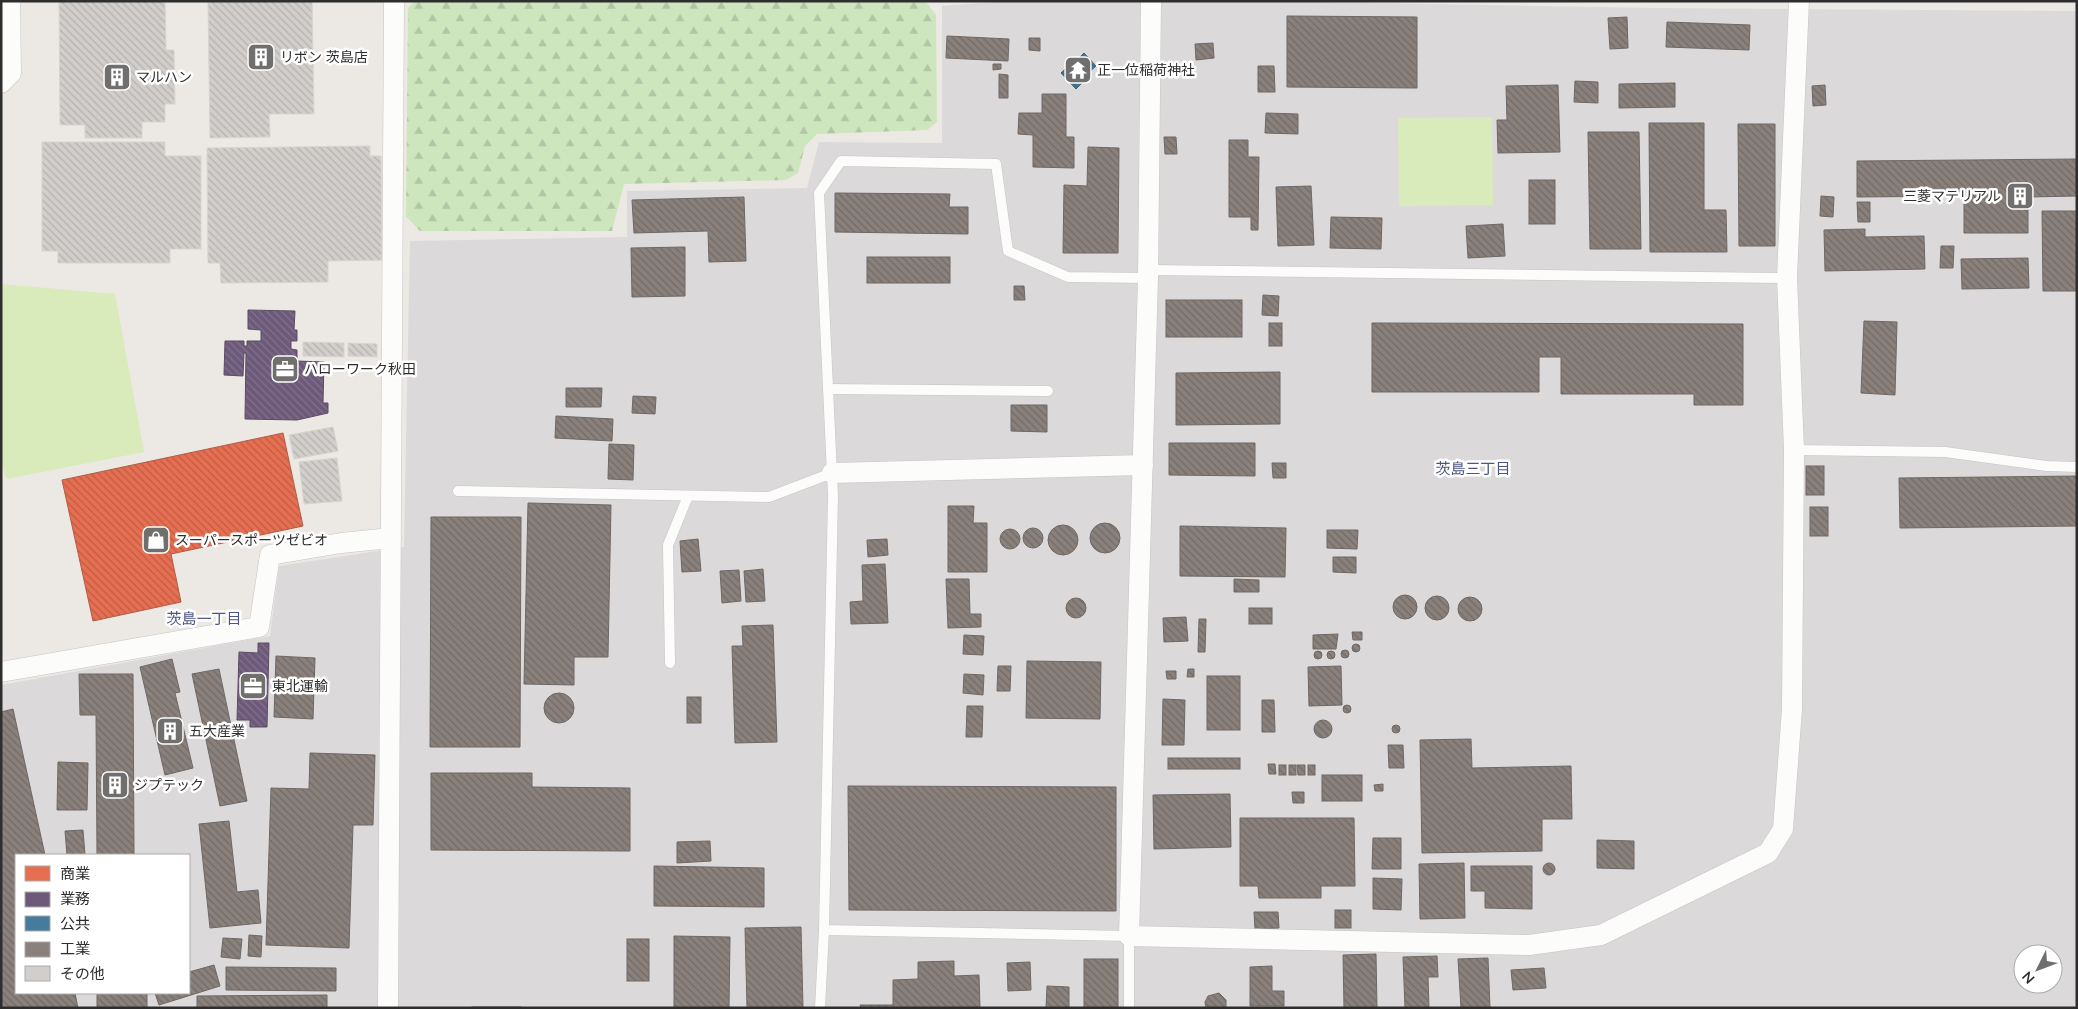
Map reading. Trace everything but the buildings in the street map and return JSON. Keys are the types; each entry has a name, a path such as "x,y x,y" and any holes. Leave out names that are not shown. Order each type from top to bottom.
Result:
{"street":[{"path":"1,82 11,73 10,1"},
{"path":"388,1008 394,1"},
{"path":"1151,1 1148,274 1129,936 1529,945 1601,935 1768,853 1783,829 1791,719 1794,450 1787,278 1799,1"},
{"path":"832,473 1143,465"},
{"path":"1,672 259,627 270,555 341,543 391,538"}],"lane":[{"path":"820,1008 824,930 832,473 819,193 841,161 996,164 1008,251 1068,277 1148,274 1787,278"},
{"path":"828,388 1048,391"},
{"path":"1794,450 1945,452 2046,466 2077,467"},
{"path":"458,491 768,497 832,473"},
{"path":"670,663 668,544 688,496"},
{"path":"824,930 1129,936 1129,1008"}],"shaded area":[{"path":"1008,1 1258,1 1654,8 2077,11 2077,1008 1,1008 1,685 270,636 279,566 404,547 410,241 627,237 627,191 807,188 819,142 942,143 942,6"}],"green space":[{"path":"415,1 926,2 936,15 937,122 927,130 817,134 805,146 798,173 786,180 624,184 612,231 420,231 406,216 408,8"},
{"path":"1492,117 1493,205 1399,206 1398,118"},
{"path":"1,284 115,294 144,452 6,479 1,457"}],"place":[{"name":"リボン 茨島店","path":"261,57"},
{"name":"正一位稲荷神社","path":"1078,70"},
{"name":"マルハン","path":"117,77"},
{"name":"三菱マテリアル","path":"2020,196"},
{"name":"ハローワーク秋田","path":"285,369"},
{"name":"スーパースポーツゼビオ","path":"156,540"},
{"name":"東北運輸","path":"253,686"},
{"name":"五大産業","path":"170,731"},
{"name":"ジプテック","path":"115,785"}],"district":[{"name":"茨島三丁目","path":"1473,469"},
{"name":"茨島一丁目","path":"204,619"}]}
